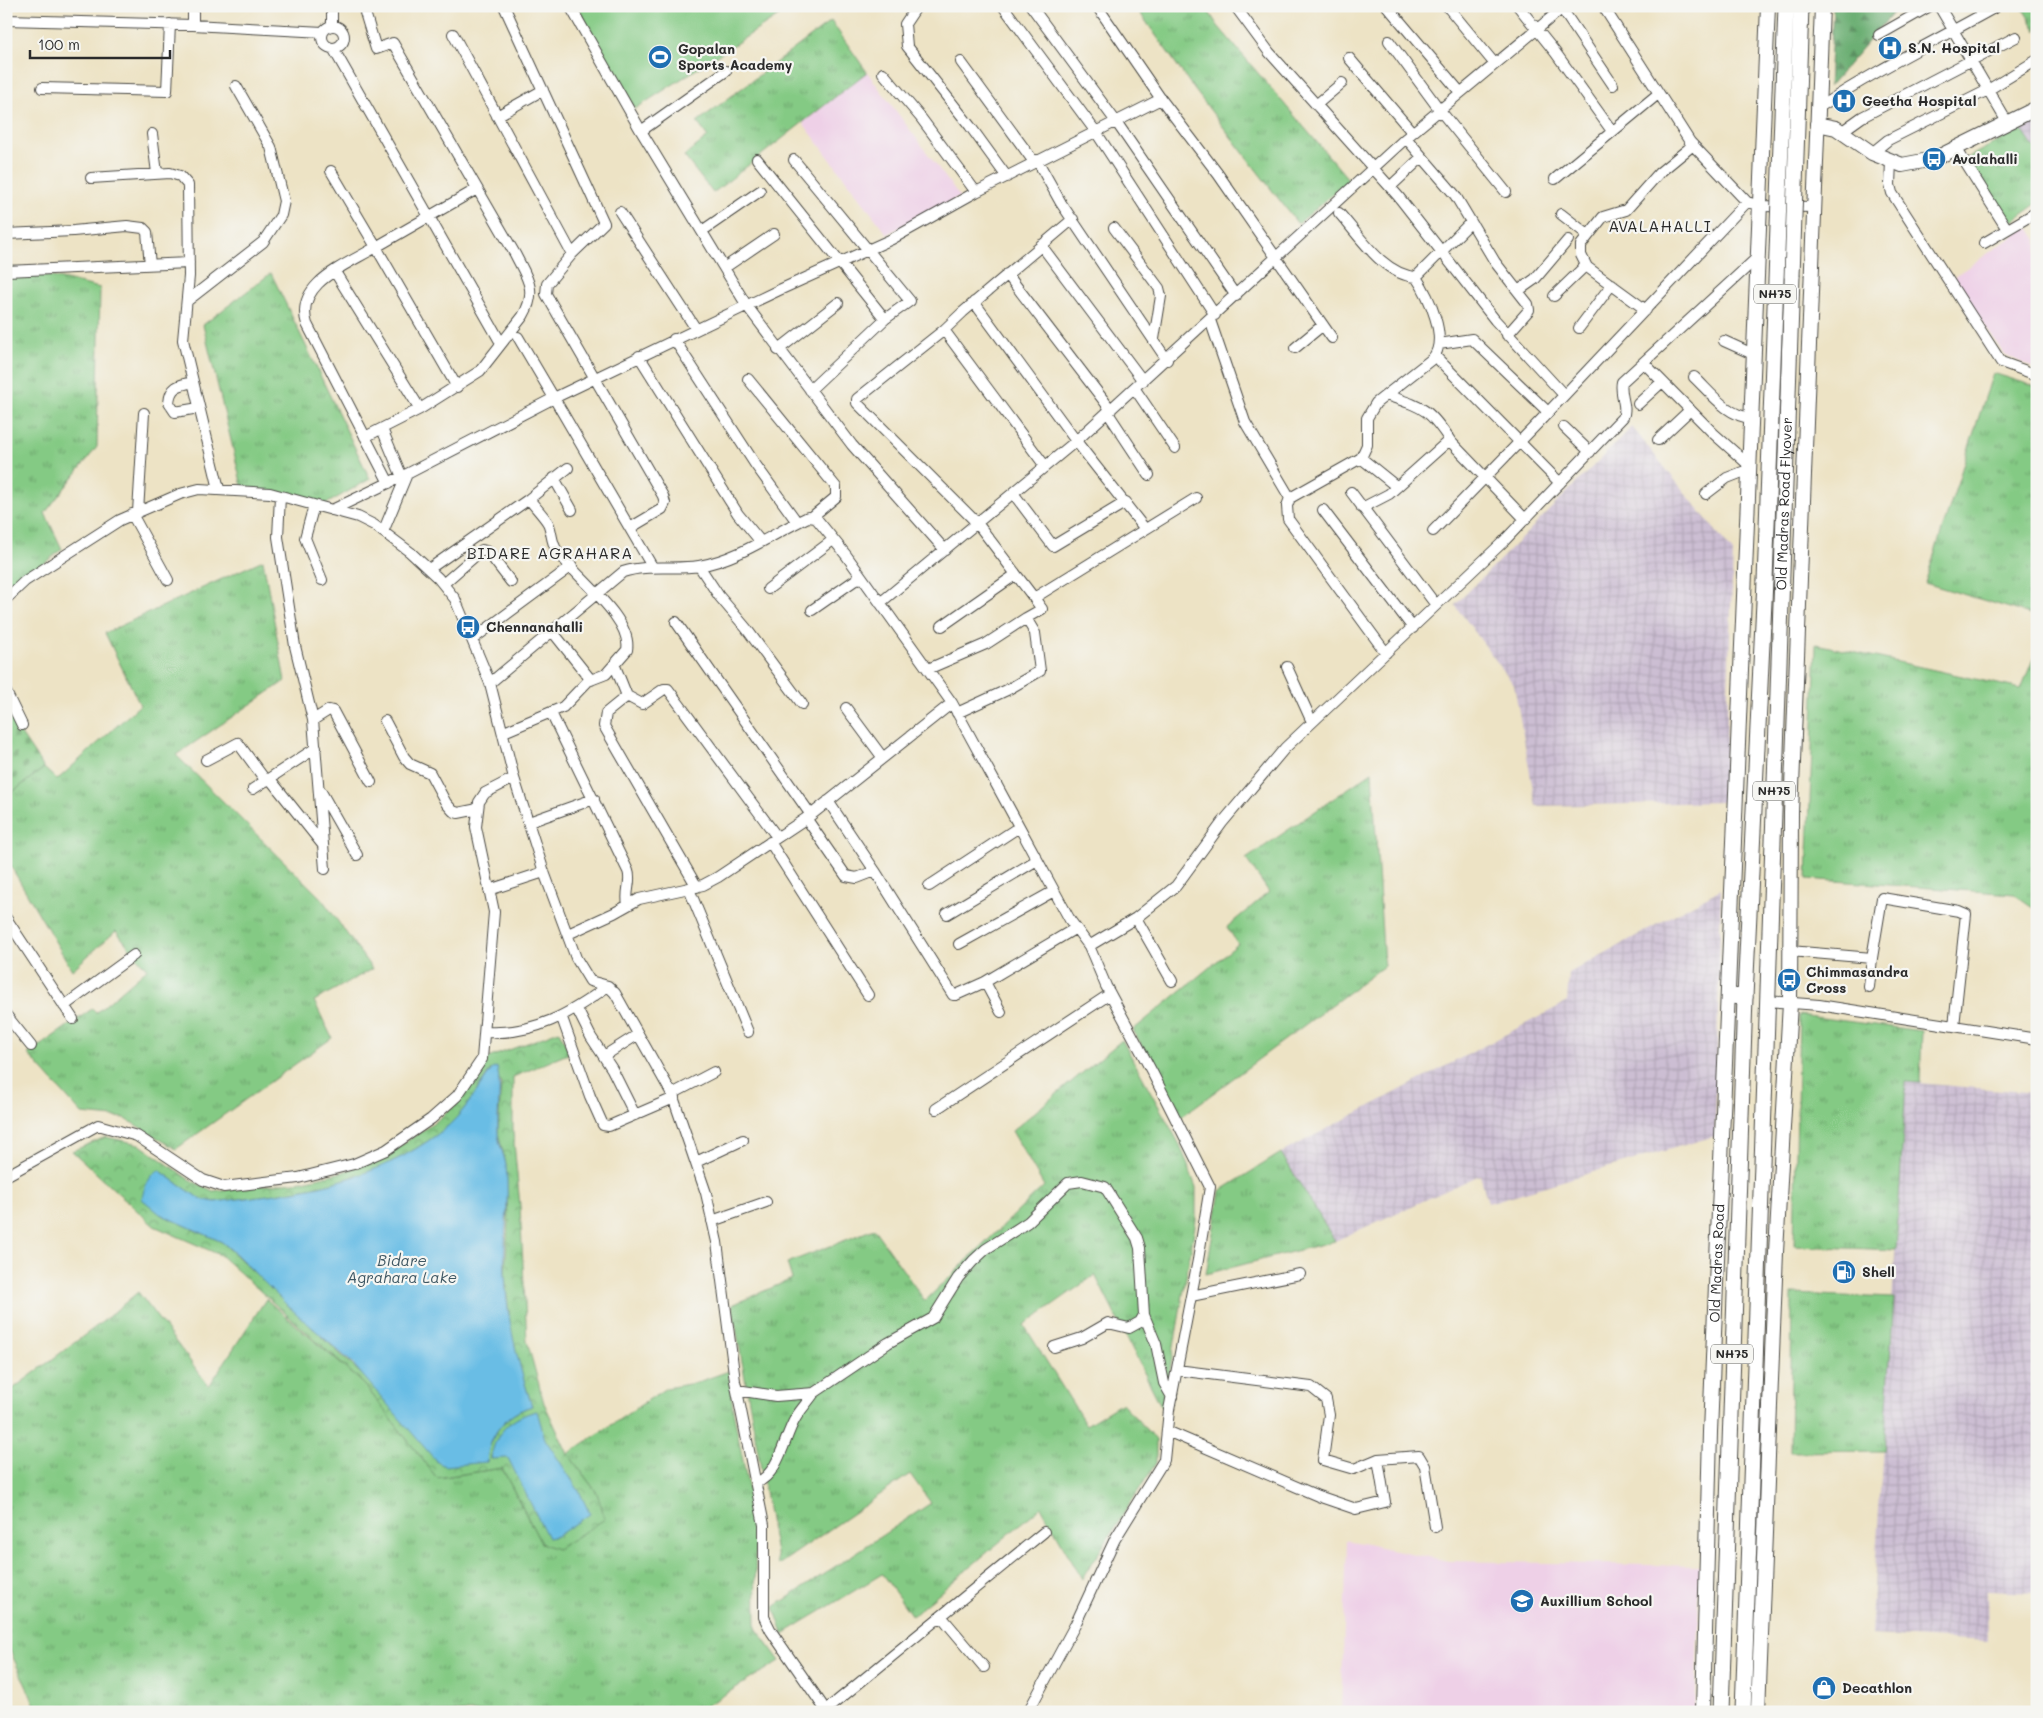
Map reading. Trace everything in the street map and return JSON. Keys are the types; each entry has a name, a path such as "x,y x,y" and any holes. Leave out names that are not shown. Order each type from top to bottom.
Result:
{"highway":[{"name":"Old Madras Road Flyover","path":"1745,997 1759,745 1786,6"},
{"name":"Old Madras Road Flyover","path":"1767,1000 1801,6"},
{"path":"1729,996 1745,997"},
{"name":"Old Madras Road","path":"1721,1712 1745,997"},
{"name":"NH75","path":"1743,1712 1759,1293 1767,1000"}],"main road":[{"name":"Old Madras Road","path":"1703,1712 1710,1432 1759,256 1754,204 1768,6"},
{"path":"1758,1712 1776,1271 1790,1003 1791,812 1822,6"},
{"path":"1817,124 1836,128 1872,153 1902,166 1934,158 2037,108"}],"street":[{"path":"193,6 193,25"},
{"path":"332,6 332,25"},
{"path":"362,6 376,49 393,43 532,288 527,308 480,371 420,409 365,437"},
{"path":"504,6 604,222 572,254 547,284 546,294 663,496 665,503 662,509 630,528"},
{"path":"570,6 641,131 747,306 778,350 852,445 946,550"},
{"path":"917,6 905,24 906,46 970,126 1006,177"},
{"path":"1003,6 1096,132 1212,317 1245,422 1290,498"},
{"path":"1032,6 1116,122 1236,296"},
{"path":"1096,6 1161,99 1218,174 1332,338"},
{"path":"1235,6 1270,52 1390,187 1507,335 1564,395"},
{"path":"1447,6 1494,63"},
{"path":"1518,6 1612,131"},
{"path":"1603,6 1658,94 1693,145 1754,204 1814,207"},
{"path":"1879,35 1930,6"},
{"path":"1939,6 2007,122"},
{"path":"1391,7 1460,92"},
{"path":"880,603 1076,441 1167,360 1409,135 1536,28 1564,7 1613,85"},
{"path":"1818,108 1863,79 1994,8"},
{"path":"6,20 170,24 323,32 332,25"},
{"path":"42,88 167,91 170,24"},
{"path":"332,25 342,29 345,36 340,46 333,48"},
{"path":"323,32 323,43 333,48 501,343"},
{"path":"453,34 572,254"},
{"path":"1841,132 1862,117 2016,37"},
{"path":"1389,41 1439,109 1506,192"},
{"path":"1349,58 1409,135 1422,157 1455,195 1495,262 1528,304 1529,310 1507,335"},
{"path":"1872,153 1888,140 1988,90 2037,60"},
{"path":"961,62 1036,161 1056,195 1167,360"},
{"path":"641,131 726,71"},
{"path":"883,73 921,118 976,192"},
{"path":"1316,105 1342,82"},
{"path":"187,302 263,242 281,215 284,201 271,147 236,86"},
{"path":"497,116 543,90"},
{"path":"1556,179 1658,94"},
{"path":"332,510 674,339 869,250 976,192 1161,99"},
{"path":"152,134 157,173"},
{"path":"1646,310 1587,267 1580,250 1588,235 1603,217 1626,210 1659,173 1693,145"},
{"path":"1956,148 2007,229"},
{"path":"1390,187 1422,157"},
{"path":"757,159 838,263 885,319"},
{"path":"794,160 910,301 885,319 810,390"},
{"path":"1891,161 1890,185 1892,192 2001,362 2037,375"},
{"path":"332,171 457,386"},
{"path":"91,178 170,173 180,176 188,185 187,302 183,340 219,489"},
{"path":"389,483 307,324 303,312 311,289 335,272 477,189"},
{"path":"702,231 760,191"},
{"path":"1433,530 1646,310 1754,204"},
{"path":"620,212 696,329"},
{"path":"1339,212 1384,264 1400,273 1416,277 1434,311 1439,344 1435,356 1376,403 1367,418 1367,445 1361,458 1290,498 1287,506 1288,519 1386,652"},
{"path":"1984,243 2037,212"},
{"path":"1561,214 1588,235"},
{"path":"928,669 986,644 1042,609 977,524 859,408 857,399 944,330 974,302 1073,219"},
{"path":"1416,277 1471,222"},
{"path":"6,234 73,232 127,226 143,228 147,232 150,265"},
{"path":"1114,228 1159,288 1161,296 1154,339"},
{"path":"724,268 774,234"},
{"path":"1518,291 1539,276 1568,240"},
{"path":"1041,245 1143,381"},
{"path":"1089,946 1136,918 1176,886 1268,766 1312,722 1436,606 1590,452 1624,415 1621,385 1759,256"},
{"path":"6,265 6,271 188,263"},
{"path":"1554,296 1583,268 1587,267"},
{"path":"335,272 420,409"},
{"path":"1007,274 1109,412 1149,475"},
{"path":"1579,328 1612,284"},
{"path":"778,350 838,302"},
{"path":"974,302 1076,441 1126,502 1145,529"},
{"path":"1295,348 1323,325"},
{"path":"944,330 1045,466"},
{"path":"518,337 653,568"},
{"path":"674,339 756,464 797,522"},
{"path":"1439,344 1472,339 1548,412"},
{"path":"1724,341 1755,355"},
{"path":"639,356 738,514 761,542"},
{"path":"1435,356 1560,483"},
{"path":"1644,363 1750,467 1727,478 1706,494"},
{"path":"1694,377 1734,414 1743,418 1752,418"},
{"path":"490,683 623,572 642,568 699,566 722,560 761,542 797,522 813,516 836,497 836,488 748,379"},
{"path":"193,382 175,387 171,392 169,403 176,412 199,408"},
{"path":"1638,404 1662,382"},
{"path":"1135,389 1175,448"},
{"path":"1386,395 1420,407 1430,413 1450,442 1525,519"},
{"path":"1658,440 1690,410"},
{"path":"144,413 136,513 168,580"},
{"path":"1564,427 1590,452"},
{"path":"382,429 405,475 383,532"},
{"path":"1362,508 1377,502 1398,487 1446,443 1450,442"},
{"path":"1361,458 1398,487"},
{"path":"429,569 568,468"},
{"path":"554,478 572,510"},
{"path":"6,599 25,581 63,555 136,513 180,494 199,489 219,489 280,496 358,517 383,532 429,569 455,599 490,683 504,732 514,778 544,872 576,958 586,977 594,984 608,986 615,993 673,1096 696,1162 712,1222 737,1390 764,1525 764,1617 771,1632 826,1711 1044,1532"},
{"path":"1351,492 1436,606"},
{"path":"1013,493 1053,546 1126,502"},
{"path":"280,496 278,537 295,646 313,720 325,869"},
{"path":"504,732 563,707 580,687 606,674 615,666 627,650 627,642 619,622 597,594 556,550 548,523 529,498"},
{"path":"1034,598 1196,498"},
{"path":"314,505 305,538 322,580"},
{"path":"1323,510 1413,628"},
{"path":"813,516 861,576 952,703 1054,891 1089,946 1110,994 1210,1187 1172,1397 1164,1460 1115,1539 1076,1625 1028,1712"},
{"path":"768,588 833,540"},
{"path":"443,584 482,550 488,552 511,582"},
{"path":"473,639 572,566"},
{"path":"699,566 718,596 746,628 802,704"},
{"path":"942,626 1016,575"},
{"path":"812,610 861,576"},
{"path":"957,713 1007,690 1040,671 1035,633 1026,618"},
{"path":"676,622 808,816 846,876 857,878 875,870"},
{"path":"552,631 591,680"},
{"path":"615,666 627,696 642,704 664,689 668,689 774,840 868,995"},
{"path":"1287,667 1312,722"},
{"path":"6,692 22,725"},
{"path":"627,696 606,713 604,726 693,888 748,1032"},
{"path":"568,934 650,894 693,888 718,877 808,816 952,703"},
{"path":"846,708 883,758"},
{"path":"313,720 329,710 333,711 371,782"},
{"path":"551,713 630,877 626,891 628,905"},
{"path":"385,721 404,757 410,764 430,773 446,803 453,811 458,813 478,809"},
{"path":"206,760 238,743 323,845"},
{"path":"253,789 316,748"},
{"path":"6,1176 98,1125 137,1136 204,1180 224,1186 298,1178 354,1164 386,1150 431,1120 457,1096 482,1059 486,1032 494,912 476,827 478,809 484,793 514,778"},
{"path":"318,786 357,855"},
{"path":"529,822 594,799"},
{"path":"828,801 875,870 950,992 956,996 985,982 1076,928"},
{"path":"929,886 1019,827"},
{"path":"947,914 1037,860"},
{"path":"489,890 544,872"},
{"path":"960,944 1054,891"},
{"path":"1869,988 1882,898 1959,911 1966,914 1954,1026"},
{"path":"6,918 73,1019"},
{"path":"1136,918 1172,981"},
{"path":"1790,951 1872,958"},
{"path":"64,1006 134,956"},
{"path":"985,982 1001,1012"},
{"path":"486,1032 508,1033 562,1018 608,986"},
{"path":"936,1110 1110,994"},
{"path":"1767,1000 1819,1004 2037,1039"},
{"path":"577,1009 635,1115"},
{"path":"6,1015 31,1046"},
{"path":"562,1018 590,1096 603,1125 609,1126 635,1115 714,1072"},
{"path":"604,1056 637,1035"},
{"path":"696,1162 743,1140"},
{"path":"756,1483 763,1480 768,1474 782,1451 796,1418 814,1393 888,1343 933,1318 940,1311 958,1278 986,1249 1028,1222 1068,1184 1082,1181 1105,1187 1137,1238 1140,1248 1144,1315 1156,1344 1164,1383 1172,1397"},
{"path":"712,1222 766,1202"},
{"path":"1191,1296 1300,1274"},
{"path":"1054,1347 1082,1338 1108,1323 1129,1328 1140,1322 1144,1315"},
{"path":"1177,1370 1311,1387 1326,1399 1329,1415 1323,1460 1354,1469 1378,1459 1419,1456 1425,1466 1435,1527"},
{"path":"737,1390 776,1396 814,1393"},
{"path":"1167,1431 1318,1496 1356,1509 1385,1502 1378,1459"},
{"path":"941,1616 984,1667"}],"shaded area":[{"path":"867,72 960,197 887,234 803,123"},
{"path":"2037,121 2037,152 2021,129"},
{"path":"2028,226 2037,240 2037,370 2004,354 1952,278"},
{"path":"1632,427 1733,552 1724,802 1536,806 1514,685 1455,605"},
{"path":"1721,889 1715,1136 1488,1203 1480,1175 1335,1241 1281,1153 1567,1002 1569,973"},
{"path":"1906,1082 2037,1093 2037,1593 1987,1591 1988,1641 1871,1635"},
{"name":"Auxillium School","path":"1347,1540 1448,1561 1700,1566 1695,1712 1341,1712"}],"green space":[{"name":"Gopalan Sports Academy","path":"577,6 794,6 635,109"},
{"path":"1135,6 1205,6 1218,26 1349,180 1298,224 1194,89"},
{"path":"1833,6 1899,6 1829,87"},
{"path":"2021,6 2037,6 2037,31"},
{"path":"831,21 867,72 713,193 684,156 708,137 697,122"},
{"path":"2021,129 2037,152 2037,204 2009,224 1967,158"},
{"path":"6,266 100,288 97,447 45,513 62,549 6,594"},
{"path":"271,273 370,479 326,504 242,486 203,325"},
{"path":"1993,373 2037,387 2037,616 1925,583"},
{"path":"263,560 285,681 176,755 322,899 372,969 314,1001 332,1038 176,1149 124,1118 82,1114 28,1054 92,1009 96,1013 147,969 116,931 72,970 6,858 6,797 44,768 57,780 140,705 105,633"},
{"path":"1816,644 2021,689 2037,649 2037,910 2014,894 1807,879"},
{"path":"6,712 44,768 6,797"},
{"path":"1372,772 1384,966 1181,1117 1133,1030 1238,944 1227,927 1269,892 1246,859"},
{"path":"1799,1015 1922,1031 1920,1083 1906,1082 1896,1250 1794,1246"},
{"path":"559,1031 570,1053 513,1077 513,1132 520,1206 527,1341 544,1403 568,1454 597,1493 605,1519 557,1549 541,1543 502,1468 437,1478 364,1384 220,1255 154,1226 72,1151 106,1137 139,1144 190,1180 213,1191 303,1181 343,1172 388,1154 434,1123 459,1102 488,1058","holes":["491,1069 501,1083 498,1133 506,1164 508,1222 505,1274 510,1326 516,1356 532,1406 514,1414 500,1426 491,1443 487,1462 373,1385 222,1242 160,1214 159,1170 200,1199 215,1202 276,1194 334,1183 389,1163 442,1131 463,1110"]},
{"path":"1122,1040 1180,1145 1196,1187 1196,1220 1163,1410 1095,1275 1024,1325 1086,1425 1122,1403 1156,1440 1156,1463 1082,1579 1041,1507 912,1616 882,1574 783,1634 774,1607 931,1503 910,1474 778,1565 732,1305 792,1279 787,1263 874,1229 925,1301 1044,1186 1012,1131"},
{"path":"1281,1153 1335,1241 1206,1274 1220,1191"},
{"path":"138,1292 209,1386 266,1299 364,1384 437,1478 502,1468 541,1543 597,1493 568,1454 666,1388 695,1383 729,1371 733,1410 755,1522 756,1628 780,1661 696,1712 38,1712 6,1642 6,1394 102,1322"},
{"path":"1792,1294 1894,1298 1884,1451 1790,1452"}],"water":[{"name":"Bidare Agrahara Lake","path":"497,1067 499,1083 498,1135 506,1165 507,1179 506,1293 514,1342 532,1406 514,1414 500,1426 491,1443 487,1462 445,1466 437,1462 352,1363 288,1306 237,1255 222,1242 160,1214 142,1199 148,1182 159,1170 200,1199 215,1202 305,1189 361,1174 415,1149 450,1125 492,1069"},
{"path":"537,1411 545,1439 579,1491 590,1514 557,1536 548,1538 508,1458 491,1459 496,1441 505,1428 519,1417"}],"place":[{"name":"S.N. Hospital","path":"1890,48"},
{"name":"Gopalan Sports Academy","path":"660,57"},
{"name":"Geetha Hospital","path":"1844,101"},
{"name":"Avalahalli","path":"1934,159"},
{"name":"Chennanahalli","path":"468,627"},
{"name":"Chimmasandra Cross","path":"1789,980"},
{"name":"Shell","path":"1844,1272"},
{"name":"Auxillium School","path":"1522,1601"},
{"name":"Decathlon","path":"1824,1688"}],"district":[{"name":"AVALAHALLI","path":"1660,226"},
{"name":"BIDARE AGRAHARA","path":"550,553"}]}
